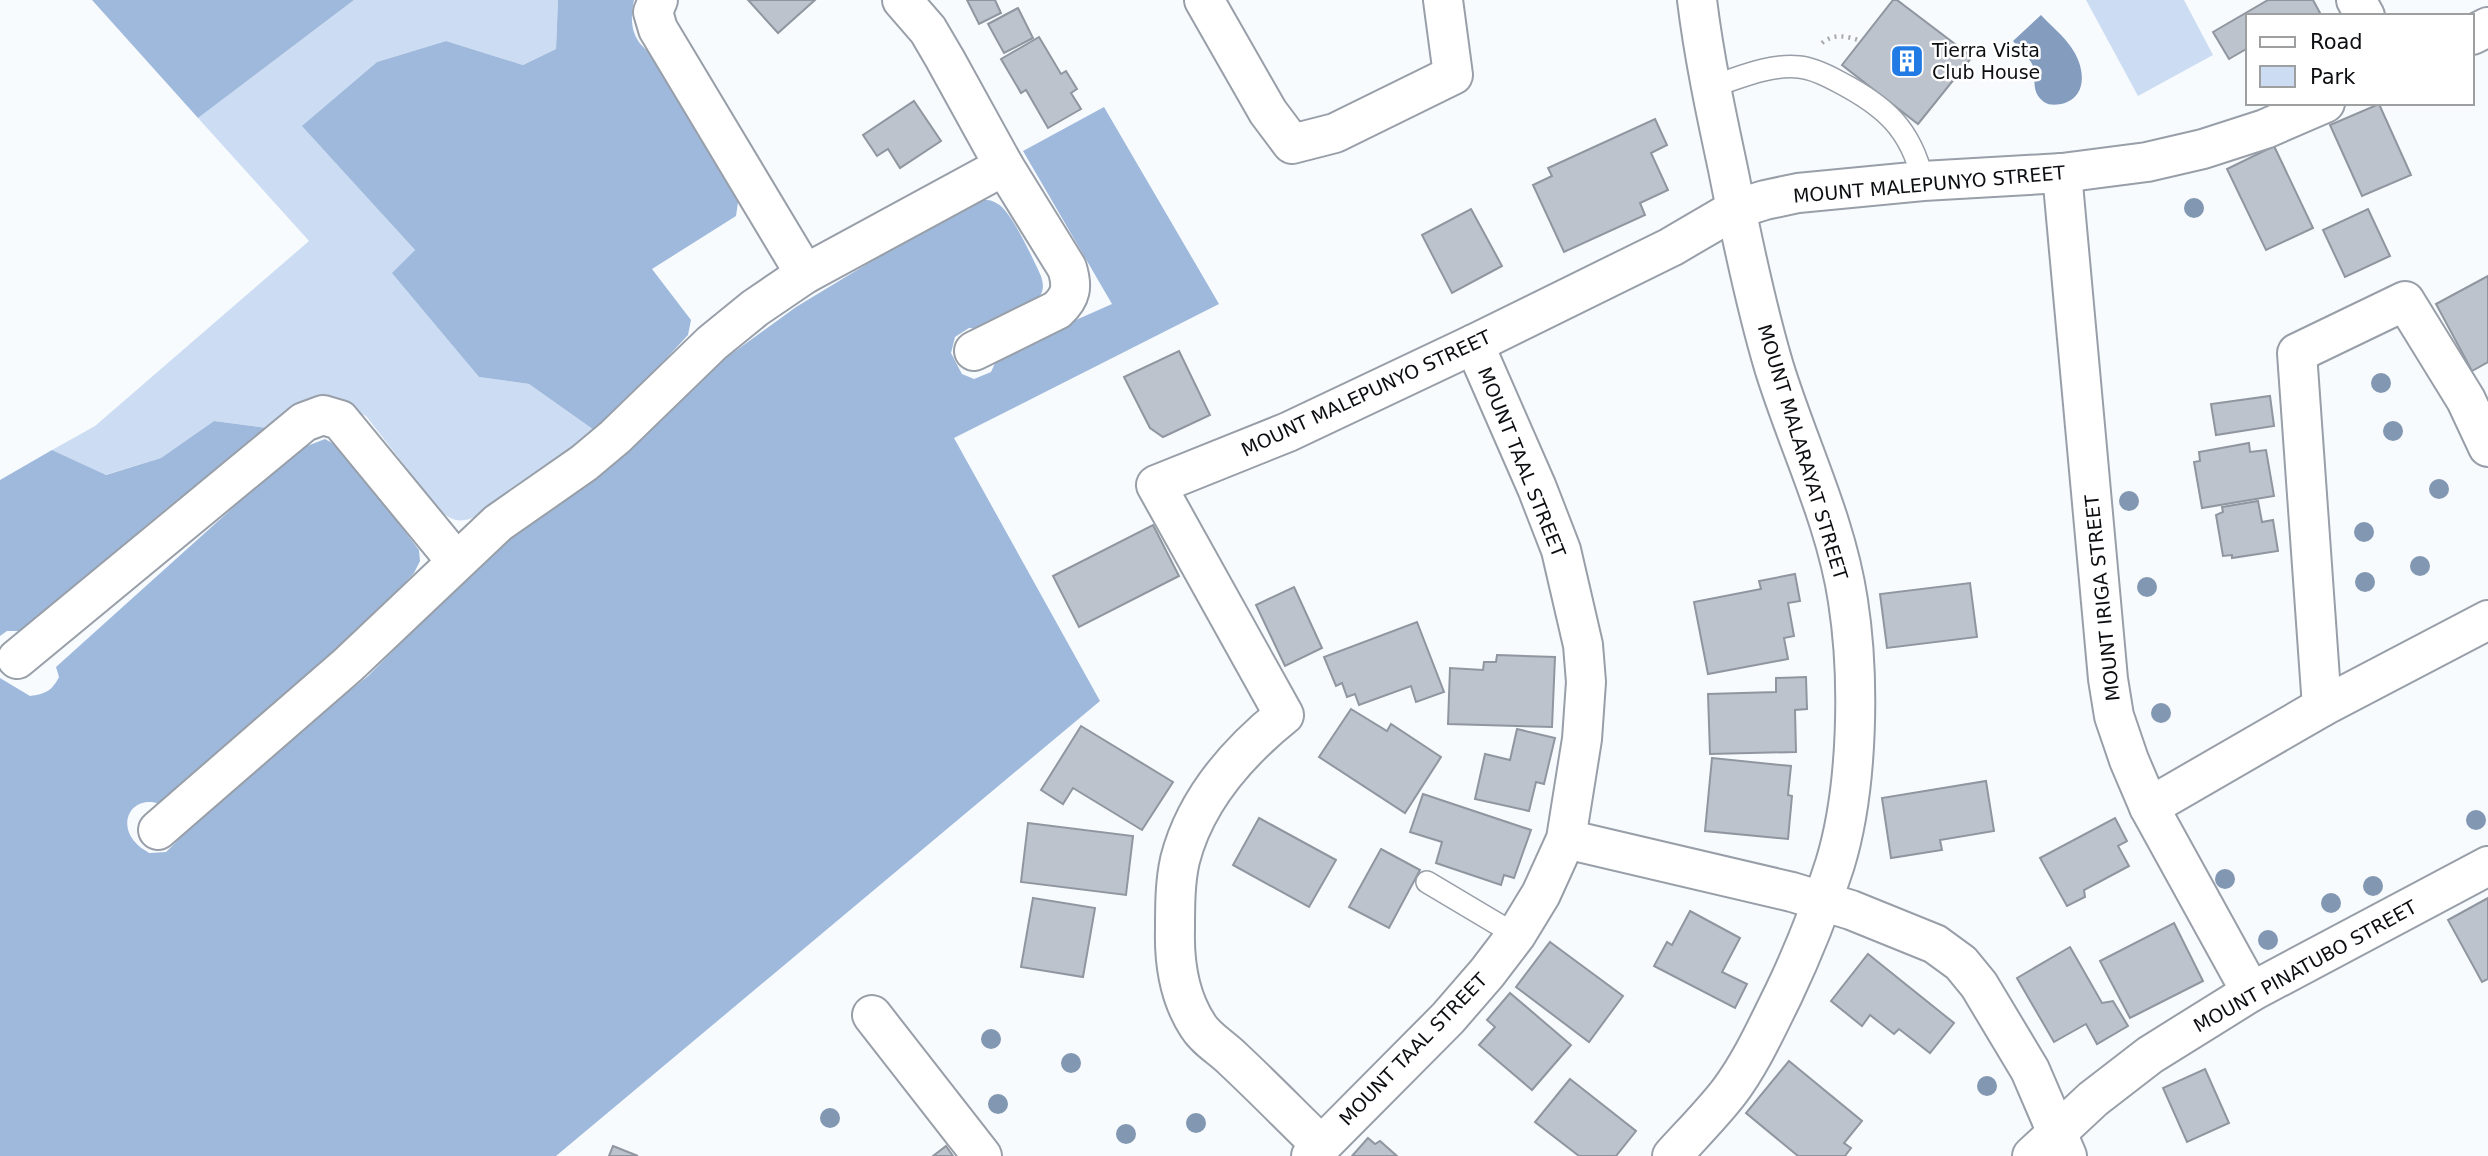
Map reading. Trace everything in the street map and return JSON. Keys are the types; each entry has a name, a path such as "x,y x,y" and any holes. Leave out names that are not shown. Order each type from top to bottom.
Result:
{"street":[{"path":"658,0 653,12 658,29 805,274"},
{"path":"902,0 928,30 946,59 1004,166 1067,268 1071,281 1066,301 1057,310 974,351"},
{"path":"1204,0 1268,112 1292,144 1335,133 1453,75 1443,0"},
{"name":"MOUNT MALARAYAT STREET","path":"1672,1156 1730,1090 1766,1031 1795,970 1839,846 1849,788 1855,693 1852,627 1838,555 1773,364 1710,87 1697,0"},
{"name":"MOUNT MALEPUNYO STREET","path":"1316,1150 1231,1058 1200,1030 1188,1010 1179,981 1174,946 1175,903 1180,862 1191,828 1210,794 1237,759 1260,734 1284,715 1156,485 1288,432 1474,344 1671,247 1736,209 1798,193 1923,181 2062,173 2147,162 2203,149 2265,129 2320,105"},
{"path":"158,830 348,666 498,523 584,463 712,343 755,307 805,274 1004,166"},
{"name":"MOUNT IRIGA STREET","path":"2062,173 2108,679 2114,716 2129,760 2150,807 2251,992"},
{"path":"2322,707 2297,353 2405,301 2466,400 2488,447"},
{"name":"MOUNT TAAL STREET","path":"1316,1150 1487,973 1516,935 1541,894 1566,839 1582,739 1586,682 1583,645 1556,538 1474,344"},
{"path":"17,659 304,422 323,415 340,420 456,561"},
{"path":"2150,807 2322,707 2488,621"},
{"path":"1566,839 1792,892 1873,919 1935,944 1961,963 1979,985 2030,1070 2044,1099 2052,1148"},
{"name":"MOUNT PINATUBO STREET","path":"2052,1148 2093,1099 2150,1055 2251,992 2488,866"},
{"path":"872,1015 982,1156"}],"lane":[{"path":"1710,87 1769,68 1799,67 1831,78 1868,97 1907,136 1918,160 1923,181"},
{"path":"1427,882 1516,935"}],"green space":[{"path":"354,0 558,0 556,49 523,65 446,41 377,62 303,126 415,250 393,273 479,377 529,384 594,430 536,477 473,517 461,520 440,511 366,416 346,407 282,430 214,421 161,458 105,475 52,450 95,426 309,241 198,118"},
{"path":"2086,0 2184,0 2213,55 2138,96"}],"shaded area":[{"path":"92,0 354,0 198,118"},
{"path":"558,0 634,0 632,19 635,35 645,48 661,59 738,202 736,216 652,269 691,320 688,335 610,419 594,430 529,384 479,377 392,273 415,250 302,126 377,62 446,41 523,65 556,49"},
{"path":"2041,15 2071,47 2081,70 2078,93 2073,99 2062,104 2049,104 2039,97 2031,62 2013,41"},
{"path":"1104,107 1219,304 954,438 1100,701 556,1156 0,1156 0,678 30,696 48,691 59,677 56,667 287,459 307,446 325,439 341,448 419,550 420,561 414,573 340,652 160,804 150,802 135,806 128,819 130,835 149,853 166,852 180,838 180,827 368,676 512,531 716,365 796,307 971,201 991,201 1004,209 1028,248 1041,276 1043,289 1037,300 986,329 969,328 955,337 951,353 962,374 974,379 991,372 999,354 1112,304 1023,151"},
{"path":"214,421 282,430 247,450 181,497 28,631 7,631 0,636 0,480 52,450 106,475 161,458"}],"building":[{"path":"748,0 815,0 778,33"},
{"path":"967,0 995,0 1001,13 979,24"},
{"name":"Tierra Vista Club House","path":"1893,0 1897,0 1972,57 1918,124 1842,65"},
{"path":"2268,0 2313,0 2320,13 2246,14 2246,49 2229,59 2213,32"},
{"path":"1018,8 1033,38 1004,53 988,24"},
{"path":"1039,37 1061,74 1066,71 1077,89 1071,93 1081,109 1048,128 1026,90 1021,93 1001,59"},
{"path":"914,101 941,141 900,168 888,149 877,156 863,135"},
{"path":"2379,105 2411,175 2362,196 2330,125"},
{"path":"1655,119 1667,145 1651,153 1668,190 1640,203 1645,215 1564,252 1533,185 1552,176 1548,168"},
{"path":"2274,146 2313,228 2266,250 2227,169"},
{"path":"1471,209 1502,266 1452,293 1422,235"},
{"path":"2368,209 2390,256 2345,277 2323,230"},
{"path":"2488,276 2488,362 2472,371 2436,304"},
{"path":"1179,351 1210,415 1163,437 1150,428 1124,377"},
{"path":"2270,396 2274,426 2216,435 2211,404"},
{"path":"2249,443 2250,452 2266,450 2274,496 2202,508 2194,462 2200,461 2199,452"},
{"path":"2258,501 2262,522 2273,520 2278,551 2232,558 2232,555 2223,556 2216,515 2223,512 2222,507"},
{"path":"1153,525 1179,576 1079,627 1053,576"},
{"path":"1795,574 1800,601 1788,603 1794,636 1784,638 1788,659 1708,674 1694,602 1761,589 1759,581"},
{"path":"1970,583 1977,637 1887,648 1880,594"},
{"path":"1294,587 1322,648 1285,666 1256,605"},
{"path":"1417,622 1444,692 1416,702 1411,686 1359,705 1355,694 1347,697 1342,683 1336,686 1324,657"},
{"path":"1497,655 1555,657 1552,727 1448,724 1450,668 1483,670 1484,662 1496,662"},
{"path":"1806,677 1807,709 1795,710 1796,752 1710,754 1708,694 1776,692 1776,678"},
{"path":"1351,709 1387,731 1391,724 1441,757 1405,813 1319,757"},
{"path":"1081,726 1173,782 1142,830 1073,788 1063,804 1041,790"},
{"path":"1517,729 1555,738 1544,784 1536,782 1529,811 1475,799 1485,754 1510,760"},
{"path":"1712,758 1791,766 1788,795 1792,796 1788,839 1705,831"},
{"path":"1986,781 1994,831 1940,840 1942,850 1891,858 1882,798"},
{"path":"1423,794 1531,830 1514,878 1504,875 1501,885 1436,863 1442,842 1410,832"},
{"path":"1259,818 1336,860 1309,907 1233,865"},
{"path":"2115,818 2127,841 2118,846 2129,866 2084,890 2085,897 2067,906 2040,858"},
{"path":"1028,823 1133,836 1126,895 1021,882"},
{"path":"1381,849 1420,870 1389,928 1349,907"},
{"path":"1033,898 1095,908 1083,977 1021,967"},
{"path":"2488,898 2488,979 2482,982 2448,920"},
{"path":"1690,911 1740,938 1722,972 1747,984 1735,1008 1654,966 1667,942 1672,945"},
{"path":"2174,923 2203,981 2130,1018 2100,961"},
{"path":"1550,942 1623,996 1589,1042 1516,987"},
{"path":"2070,947 2102,1003 2113,1001 2128,1026 2097,1044 2086,1024 2054,1042 2017,978"},
{"path":"1868,954 1954,1023 1930,1053 1899,1029 1894,1034 1870,1015 1862,1026 1831,1001"},
{"path":"1510,993 1571,1045 1532,1090 1479,1045 1495,1027 1487,1020"},
{"path":"1789,1061 1862,1121 1844,1143 1851,1148 1845,1156 1798,1156 1746,1113"},
{"path":"2205,1069 2229,1123 2187,1142 2163,1088"},
{"path":"1570,1079 1636,1131 1616,1156 1579,1156 1535,1122"},
{"path":"1368,1138 1375,1144 1380,1141 1397,1156 1352,1156"},
{"path":"613,1146 638,1156 609,1156"},
{"path":"946,1146 953,1156 933,1156"}],"place":[{"name":"Tierra Vista Club House","path":"1907,61"}]}
